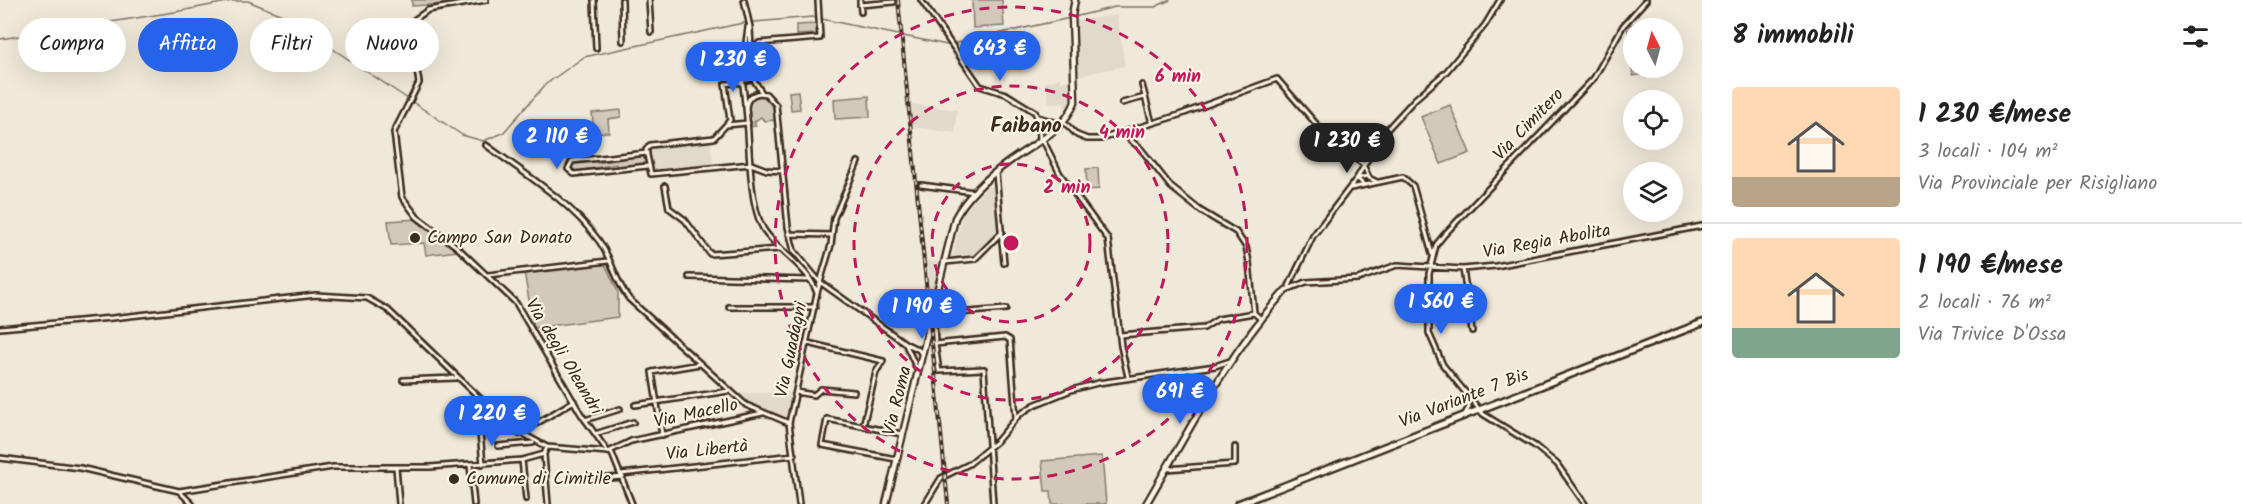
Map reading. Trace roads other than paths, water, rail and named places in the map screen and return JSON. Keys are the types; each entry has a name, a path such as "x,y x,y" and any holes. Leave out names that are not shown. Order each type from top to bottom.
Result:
{"main road":[{"name":"Via Variante 7 Bis","path":"1238,504 1702,323"}],"street":[{"name":"Via degli Oleandri","path":"486,0 428,10 414,20 411,34 419,83 394,132 402,197 417,217 488,275 524,314 585,420 610,452 632,504"},
{"path":"594,0 596,48"},
{"path":"622,0 623,41"},
{"path":"650,0 651,32"},
{"path":"744,0 749,27 752,75"},
{"path":"742,75 746,80 759,72 755,49 759,43 820,38 818,0"},
{"path":"921,0 980,86 1006,94 1027,104 1038,117 1041,141 1060,174 1108,239 1128,378"},
{"path":"1062,122 1073,108 1076,95 1072,17 1074,0"},
{"path":"1146,504 1234,358 1261,319 1287,289 1313,236 1350,189 1381,136 1415,99 1446,72 1478,33 1500,0"},
{"name":"Via Cimitero","path":"1431,266 1433,255 1444,236 1594,78 1623,26 1646,0"},
{"path":"861,12 860,2 894,2"},
{"path":"749,27 742,75 756,213 763,229 811,279 817,293"},
{"path":"742,75 747,70 762,93 769,96 776,105 789,234 794,251 820,282 907,344 919,350 923,357"},
{"path":"1038,117 1062,122 1077,135 1087,139 1122,133 1277,79 1332,142 1363,164 1368,176 1377,182"},
{"path":"743,82 725,84 730,120 714,138 650,145 647,153 651,174 752,164 767,170 782,171"},
{"path":"1142,85 1152,123"},
{"path":"746,108 751,97 762,93"},
{"path":"1122,103 1145,97"},
{"name":"Via Roma","path":"886,504 955,218 974,192 1062,122"},
{"path":"726,125 748,123"},
{"path":"1122,133 1141,149 1171,187 1201,210 1236,232 1246,248 1250,262 1254,313 1261,319"},
{"path":"486,145 538,183 579,219 600,242 619,286 629,299 729,391 746,405 763,413"},
{"path":"647,153 572,161 568,169 574,174 648,166"},
{"name":"Via Guadagni","path":"789,423 834,218 858,162"},
{"path":"996,173 1004,263"},
{"path":"1357,178 1368,176"},
{"path":"1350,189 1403,177 1413,186 1433,255"},
{"path":"1357,178 1364,185"},
{"path":"921,184 974,192"},
{"path":"665,186 669,208 685,220 710,254 780,249"},
{"name":"Via Regia Abolita","path":"1287,289 1306,282 1358,279 1396,265 1463,269 1515,263 1702,226"},
{"path":"945,262 975,259 1002,232"},
{"path":"789,234 832,235"},
{"path":"488,275 609,261"},
{"path":"1431,266 1429,333 1443,365 1479,409 1500,427 1535,446 1557,464 1585,504"},
{"path":"1463,269 1472,331"},
{"path":"689,277 811,279"},
{"path":"0,328 316,295 352,295 367,298 388,310 454,376 519,434 547,447 610,452"},
{"path":"729,307 815,307"},
{"path":"993,504 984,369 939,371 932,316 1005,309"},
{"path":"1120,335 1204,328 1218,320 1254,313"},
{"path":"935,344 1005,337 1010,340 1016,418"},
{"path":"808,343 883,361 876,372 863,426"},
{"path":"907,344 926,344"},
{"path":"907,344 919,373"},
{"path":"909,350 914,356 923,357"},
{"path":"925,504 941,478 969,464 988,448 1016,418 1052,396 1128,378 1215,366 1234,358"},
{"path":"662,435 652,372 700,364"},
{"path":"403,380 454,376"},
{"path":"796,392 814,395 821,389 854,392"},
{"path":"635,405 729,391"},
{"path":"1469,397 1487,406"},
{"path":"1465,415 1469,407 1469,397"},
{"path":"519,434 574,402"},
{"path":"585,420 620,409"},
{"name":"Via Macello","path":"610,452 631,441 763,413 789,423"},
{"path":"898,459 822,445 826,419 904,434"},
{"path":"595,434 633,422"},
{"path":"789,423 799,504"},
{"path":"480,433 483,464"},
{"path":"498,446 535,442"},
{"path":"547,447 544,454 548,504"},
{"path":"1166,469 1235,464 1235,447"},
{"path":"0,458 80,468 179,491 333,467 470,465 522,460 544,454"},
{"name":"Via Libertà","path":"595,479 794,455"},
{"path":"522,460 526,499"},
{"path":"470,465 474,504"},
{"path":"396,467 399,504"},
{"path":"179,491 192,504"}],"waterway":[{"path":"1074,17 1115,7 1155,7 1170,0"},
{"path":"0,39 232,1 248,1 282,15 462,135 483,141 503,133 546,84 584,57 743,23 812,17 947,45 1070,18"}],"railway":[{"path":"898,0 948,504"}],"place":[{"name":"Campo San Donato","path":"415,238"},
{"name":"Comune di Cimitile","path":"454,479"}],"district":[{"name":"Faibano","path":"1026,126"}]}
